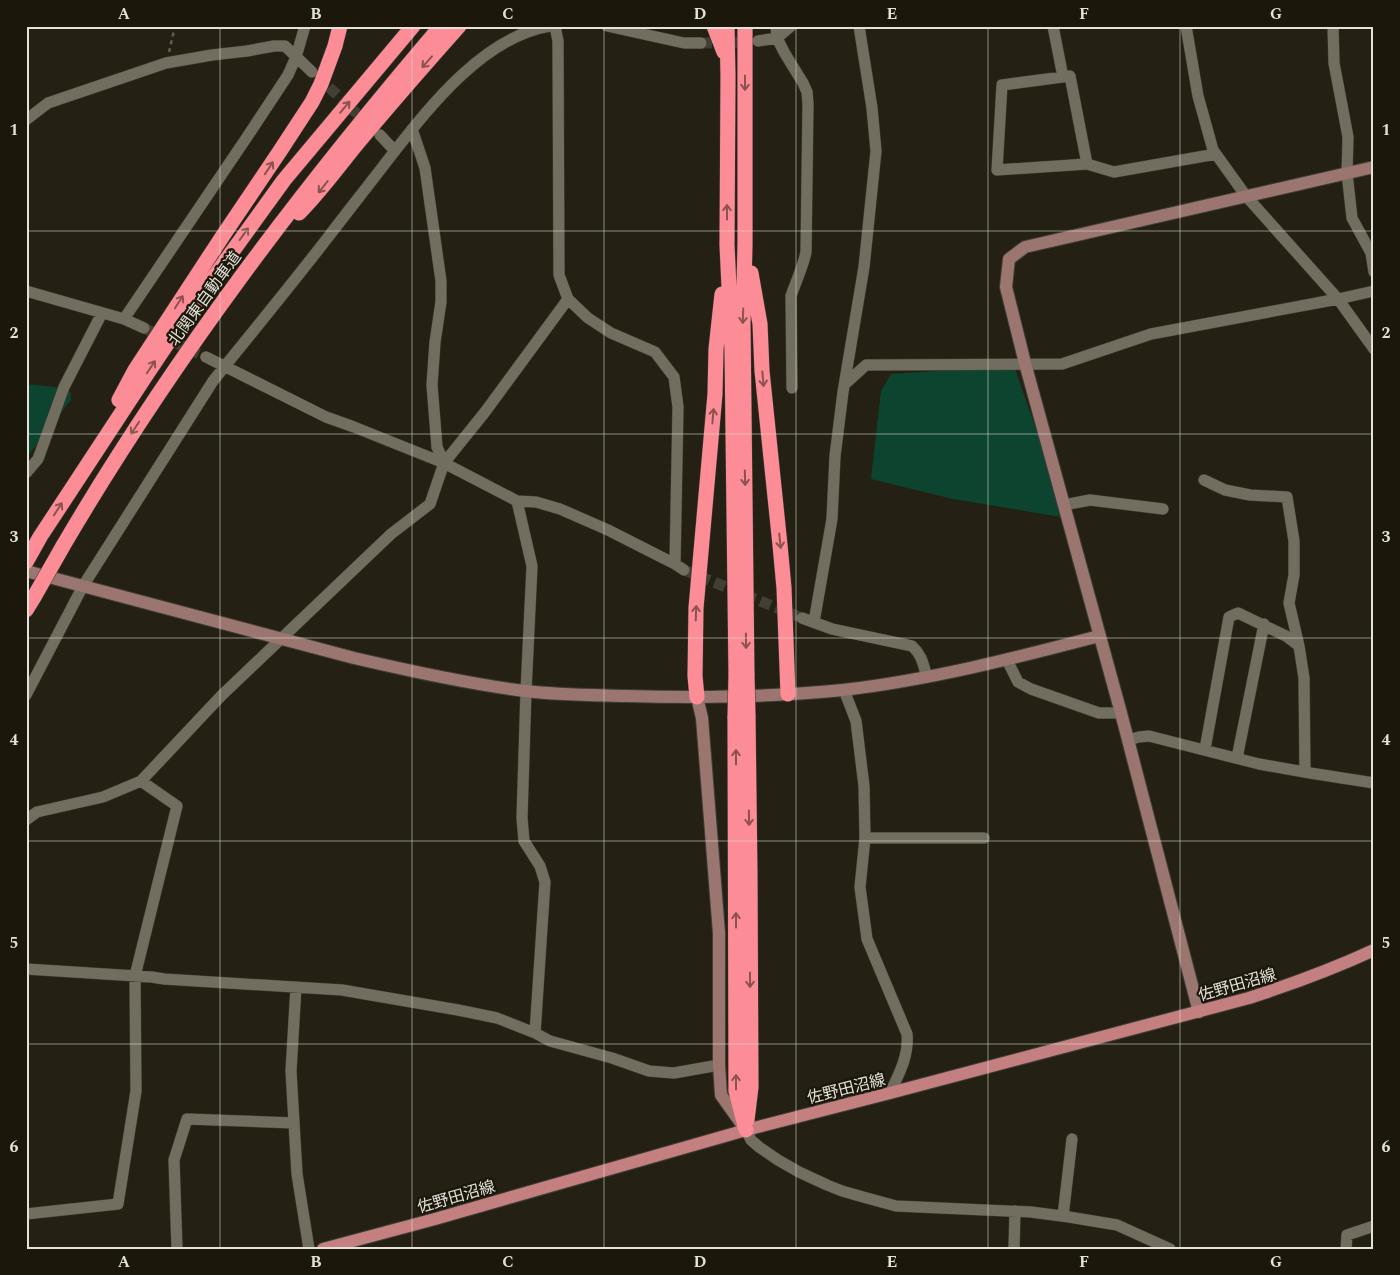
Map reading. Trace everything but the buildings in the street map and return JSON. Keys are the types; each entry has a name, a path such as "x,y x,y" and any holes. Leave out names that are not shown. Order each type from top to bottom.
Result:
{"highway":[{"path":"76,481 135,370 312,102 321,84 340,26"},
{"name":"北関東自動車道","path":"26,562 76,481 185,317 284,180 413,26"},
{"name":"北関東自動車道","path":"26,610 94,492 161,388 253,259 326,165 441,26"},
{"path":"253,259 317,194 386,110 459,26"},
{"path":"714,26 724,53 728,76"},
{"path":"727,26 727,245 732,350 742,717 750,874 751,1087 746,1130"},
{"path":"741,675 743,323 746,244 745,180 748,32"},
{"path":"746,244 760,324 762,372 784,580 788,694"},
{"path":"697,697 695,676 696,608 715,394 716,349 727,245"}],"main road":[{"name":"佐野田沼線","path":"324,1249 746,1130 1200,1012 1287,986 1374,950"}],"street":[{"path":"124,319 288,75 305,26"},
{"path":"26,695 83,586 224,366 298,276 412,129 457,79 473,65 502,45 524,33 550,26"},
{"path":"206,357 326,418 354,427 444,463 518,501 536,502 560,509 608,530 680,567 678,407 674,377 655,352 611,333 588,318 568,299 560,275 558,41 554,26"},
{"path":"607,26 684,44 700,43"},
{"path":"748,32 776,32 791,26"},
{"path":"814,622 832,519 835,456 864,267 876,151 872,108 859,26"},
{"path":"1053,26 1063,77"},
{"path":"1186,26 1198,96 1213,150 1246,196 1338,299 1374,350"},
{"path":"1332,26 1334,63 1348,137 1347,173 1352,218 1371,253 1374,272"},
{"path":"776,32 784,52 807,92 808,104 806,252 803,267 791,296 792,388"},
{"path":"26,120 48,103 166,63 212,55 285,46 312,72"},
{"path":"1087,164 1070,76 1002,85 997,170 1087,164 1114,172 1216,154"},
{"path":"412,129 425,168 441,281 441,302 435,342 432,385 437,447 444,463"},
{"path":"380,136 395,151"},
{"path":"1200,1012 1121,713 1025,363 1006,288 1009,259 1025,247 1374,167"},
{"path":"26,291 124,319 144,328"},
{"path":"845,384 866,365 1062,364 1151,334 1374,291"},
{"path":"26,820 37,812 103,797 141,781 221,696 391,534 430,504 444,463 485,412 568,299"},
{"path":"26,473 38,459 64,388 102,313"},
{"path":"1204,480 1225,490 1250,495 1287,497 1294,540 1294,575 1289,602 1299,646 1304,686 1305,772"},
{"path":"1064,505 1090,500 1163,509"},
{"path":"518,501 532,566 522,818 524,841 540,866 545,882 535,1033"},
{"path":"26,571 354,658 405,670 526,691 697,697 844,690 927,677 1007,660 1099,636"},
{"path":"1205,749 1229,617 1238,613 1264,624 1286,636 1299,646"},
{"path":"802,618 832,629 912,646 922,660 927,677"},
{"path":"1237,758 1264,624"},
{"path":"1007,660 1018,682 1031,689 1098,713 1121,713"},
{"path":"844,690 856,721 864,786 865,838 860,887 867,939 907,1034 908,1045 904,1064 890,1094"},
{"path":"697,697 702,718 717,897 721,1095 751,1140 778,1160 799,1172 842,1191 896,1206 1063,1216 1116,1226 1170,1249"},
{"path":"1128,740 1149,736 1259,764 1374,782"},
{"path":"26,1214 118,1204 136,1091 135,976 177,806 141,781"},
{"path":"865,838 984,838"},
{"path":"26,969 342,990 497,1018 550,1041 612,1058 649,1071 674,1073 719,1065"},
{"path":"296,987 291,1071 298,1174 309,1249"},
{"path":"177,1249 174,1160 187,1119 294,1123"},
{"path":"1063,1216 1072,1139"},
{"path":"1014,1249 1015,1212"},
{"path":"1346,1249 1347,1235 1374,1226"}],"path":[{"path":"166,63 175,26"}],"green space":[{"path":"1014,366 1067,518 953,499 871,479 881,391 891,374"},
{"path":"26,384 64,388 71,393 71,400 26,458"}],"tunnel":[{"path":"701,43 751,42"},
{"path":"317,76 369,125"},
{"path":"144,328 206,357"},
{"path":"684,570 802,618"}]}
